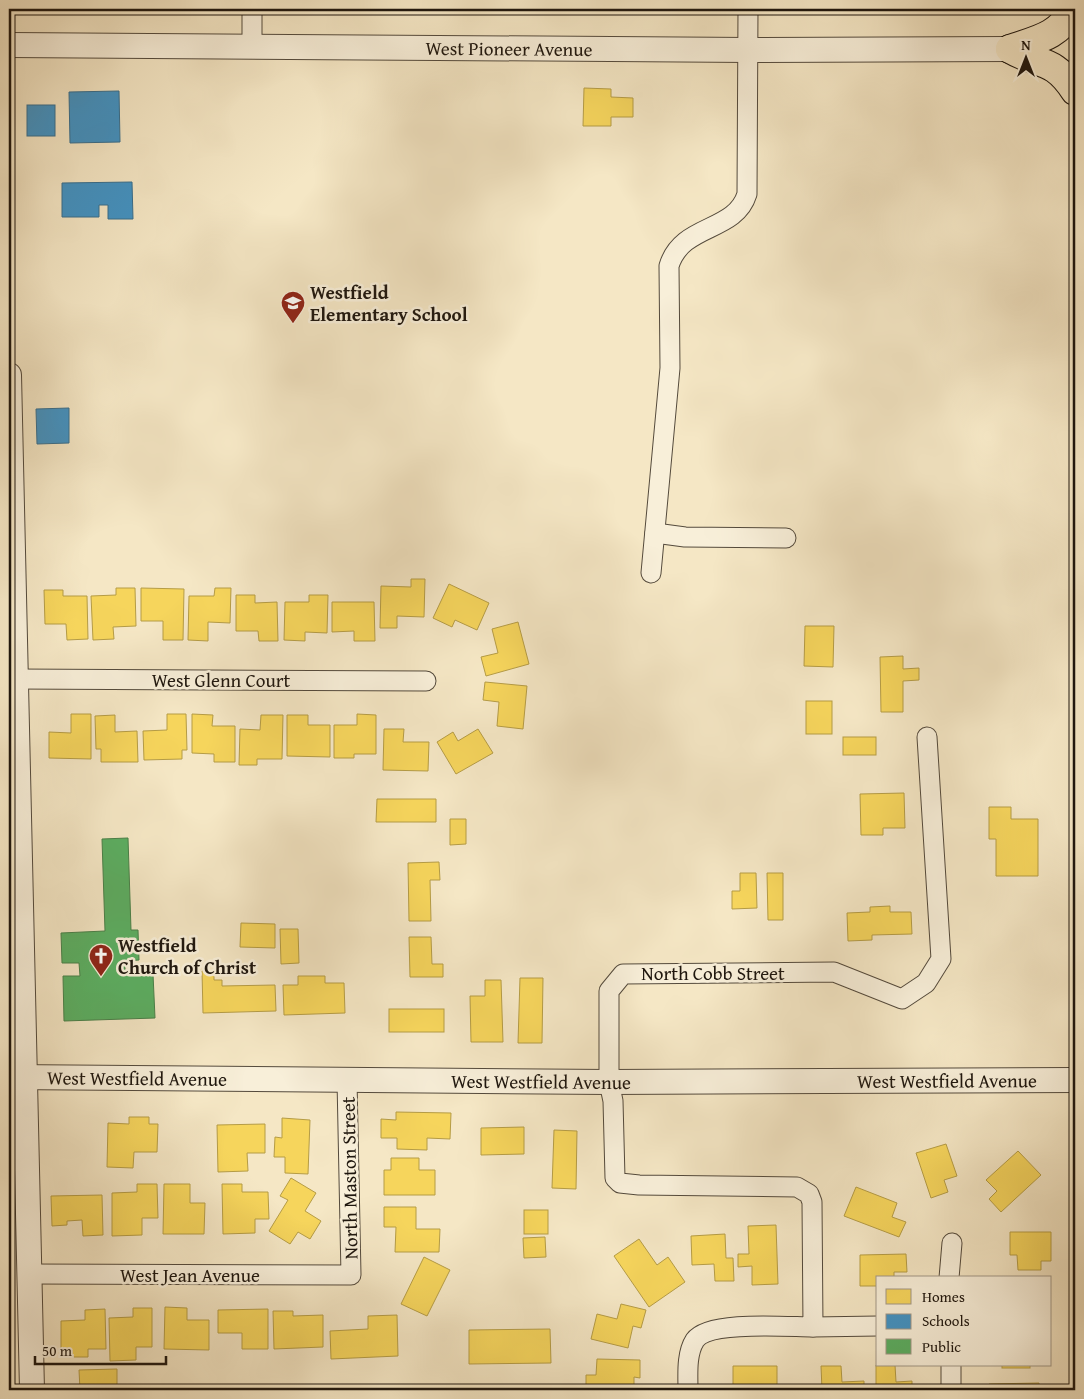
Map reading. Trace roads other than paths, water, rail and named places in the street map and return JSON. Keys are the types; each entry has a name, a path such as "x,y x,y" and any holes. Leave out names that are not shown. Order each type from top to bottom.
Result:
{"highway":[{"path":"1010,49 1033,43 1053,32 1063,25 1074,9"},
{"path":"1010,49 1020,55 1047,63 1060,72 1075,91"}],"street":[{"path":"252,9 252,46"},
{"path":"651,573 670,368 669,266 673,252 683,242 734,215 743,205 747,194 748,9"},
{"name":"West Pioneer Avenue","path":"9,45 749,50 1010,49"},
{"path":"9,375 16,680 17,1078 29,1274 32,1390"},
{"path":"655,534 685,537 786,538"},
{"name":"West Glenn Court","path":"16,680 426,681"},
{"name":"North Cobb Street","path":"813,1327 812,1202 809,1194 798,1187 639,1185 620,1183 616,1178 614,1166 613,1102 609,1082 609,991 623,974 834,972 902,999 926,983 940,959 927,737"},
{"name":"West Westfield Avenue","path":"17,1078 609,1082 1075,1080"},
{"name":"North Maston Street","path":"347,1080 351,1275"},
{"path":"949,1276 952,1242"},
{"name":"West Jean Avenue","path":"29,1274 351,1275"},
{"path":"688,1390 690,1352 695,1340 705,1332 723,1328 876,1326"},
{"path":"951,1366 951,1390"}],"place":[{"name":"Westfield Elementary School","path":"293,324"},
{"name":"Westfield Church of Christ","path":"101,977"}]}
